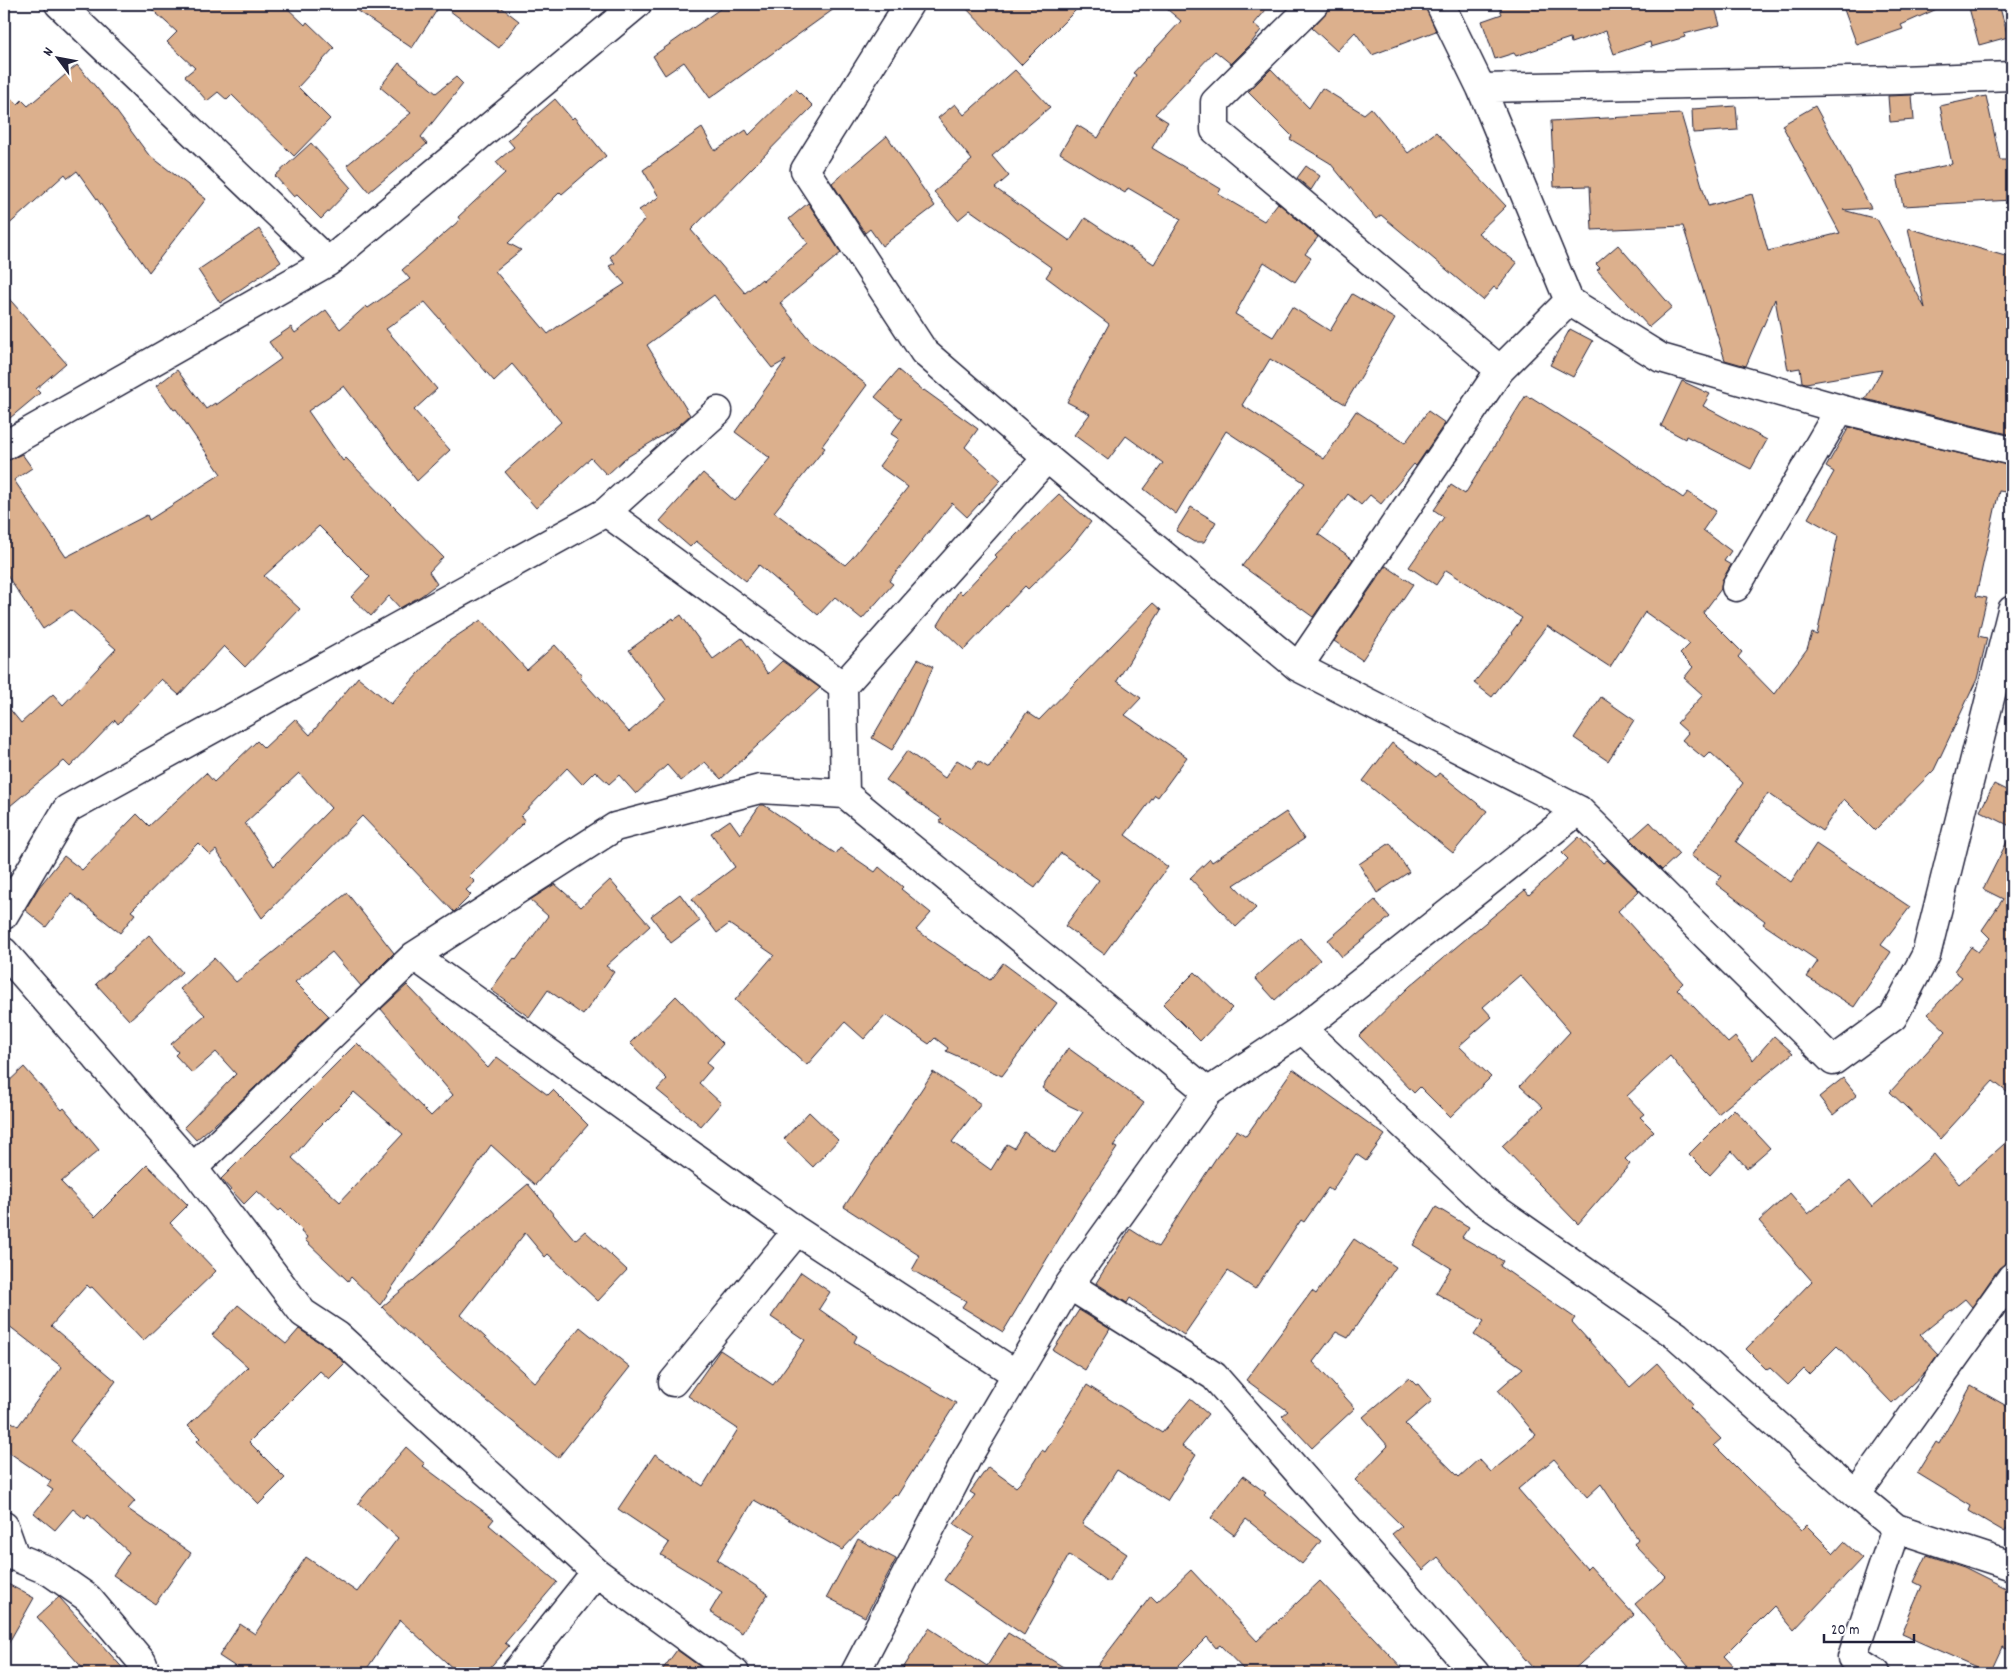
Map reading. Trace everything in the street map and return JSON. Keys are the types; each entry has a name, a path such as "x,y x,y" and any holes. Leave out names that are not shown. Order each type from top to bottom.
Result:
{"street":[{"path":"59,4 328,262"},
{"path":"4,446 328,262 637,4"},
{"path":"909,4 806,170 924,352 1047,458 1298,666 1579,810 1833,1061 1893,1017 1926,955 2012,610"},
{"path":"1314,4 1215,102 1215,130 1500,370"},
{"path":"1440,4 1481,88 1569,301 1661,358 1840,409 2012,451"},
{"path":"1481,88 2012,76"},
{"path":"1298,666 1500,370 1569,301"},
{"path":"1736,587 1840,409"},
{"path":"4,915 67,810 606,512 718,411"},
{"path":"845,794 843,686 1047,458"},
{"path":"606,512 843,686"},
{"path":"193,1168 414,956 615,827 760,789 845,794 1208,1092"},
{"path":"855,1673 967,1458 1069,1285 1208,1092 1302,1028 1579,810"},
{"path":"4,952 193,1168 303,1312 338,1336 596,1572 734,1673"},
{"path":"414,956 797,1230 1016,1374"},
{"path":"1302,1028 1484,1201 1677,1336 1856,1495 1896,1528 2012,1566"},
{"path":"673,1382 797,1230"},
{"path":"1856,1495 2012,1277"},
{"path":"1069,1285 1214,1376 1475,1673"},
{"path":"4,1526 9,1555 49,1571 88,1598 142,1662 146,1673"},
{"path":"1876,1673 1852,1658 1896,1528"},
{"path":"515,1673 596,1572"}],"building":[{"path":"146,4 283,4 305,25 307,22 334,48 298,87 330,119 294,156 232,95 227,100 218,92 207,101 185,76 195,68 167,42 177,32"},
{"path":"347,4 441,4 412,48"},
{"path":"441,4 497,4 519,21 499,48"},
{"path":"727,4 841,4 710,98 684,62 665,75 653,56"},
{"path":"962,4 1082,4 1021,65"},
{"path":"1161,4 1271,4 1254,24 1261,30 1249,46 1231,64 1215,51 1155,114 1168,122 1152,148 1221,189 1218,194 1264,221 1278,203 1318,237 1305,254 1311,258 1295,282 1264,262 1235,314 1273,337 1292,307 1330,331 1352,294 1395,319 1345,404 1270,359 1242,405 1324,459 1356,411 1405,443 1428,411 1445,423 1416,466 1414,464 1381,504 1370,495 1361,505 1348,494 1318,534 1353,559 1313,617 1242,566 1305,483 1226,431 1176,514 1144,489 1163,463 1126,436 1108,460 1074,435 1090,414 1067,402 1109,324 1046,277 1052,268 970,210 958,220 934,192 972,160 938,118 955,104 964,115 1015,70 1050,107 992,156 1009,176 995,188 1070,241 1085,218 1154,264 1181,219 1128,188 1125,193 1060,153 1077,125 1098,138 1136,75 1133,73 1181,21"},
{"path":"1334,4 1425,4 1436,31 1372,55 1355,32 1337,51 1312,28"},
{"path":"1498,4 1714,4 1720,25 1684,34 1685,37 1651,47 1650,42 1614,54 1606,31 1571,43 1570,38 1516,56 1514,53 1495,59 1482,21 1502,14"},
{"path":"1842,4 1948,4 1901,25 1903,29 1857,45"},
{"path":"1968,4 1999,4 2008,37 1979,45"},
{"path":"399,63 436,93 456,77 463,84 421,137 427,144 369,192 347,165 411,113 380,87"},
{"path":"77,65 114,108 148,154 206,199 149,272 77,171 68,178 65,174 4,229 4,93 18,104 22,100 28,106"},
{"path":"1271,69 1309,108 1322,88 1364,114 1371,108 1408,153 1436,132 1506,206 1478,233 1517,263 1497,289 1494,287 1483,300 1381,215 1376,219 1330,163 1290,139 1292,136 1248,92"},
{"path":"796,89 813,106 691,230 745,293 762,279 763,281 808,243 789,219 808,203 841,253 780,303 812,343 867,385 822,446 825,448 774,512 845,565 852,558 908,487 879,466 899,439 891,434 902,419 875,397 898,370 923,391 978,429 965,447 1001,480 967,517 952,503 889,581 893,584 862,619 835,597 818,615 759,565 746,581 696,541 690,547 660,521 703,473 735,501 770,458 735,432 786,360 772,368 714,295 647,345 690,415 678,426 624,459 607,475 591,458 536,508 505,472 561,422 512,364 494,381 425,302 386,329 437,389 414,410 450,450 417,481 344,386 308,411 343,461 346,458 443,557 429,572 437,584 400,608 389,596 371,616 351,597 370,577 319,526 264,576 300,609 245,667 224,646 179,695 161,679 118,724 115,720 70,767 64,761 4,811 4,702 21,723 53,694 63,705 116,649 71,610 43,629 4,571 4,462 22,454 32,468 14,480 66,557 147,515 149,520 221,474 176,409 174,410 156,386 177,370 206,409 215,403 216,405 281,359 269,342 291,327 295,333 326,310 340,329 366,306 368,308 410,279 402,270 460,220 458,217 505,173 496,162 514,147 508,140 555,99 572,119 574,117 606,156 562,194 560,192 508,243 521,250 495,271 548,334 625,284 609,266 615,263 610,257 645,219 639,210 659,197 643,170 702,128 715,151 746,130 749,135"},
{"path":"1912,95 1914,120 1890,122 1888,96"},
{"path":"1986,96 2000,160 2012,160 2012,200 1903,206 1897,176 1952,164 1940,106"},
{"path":"1736,106 1738,130 1693,133 1692,109"},
{"path":"1815,106 1871,208 1843,210 1877,219 1925,308 1908,228 2012,258 2012,435 1865,399 1882,370 1806,383 1802,382 1800,368 1788,370 1775,299 1746,366 1725,360 1683,226 1592,230 1590,186 1554,187 1551,121 1681,114 1708,206 1752,194 1768,251 1840,233 1782,125"},
{"path":"887,136 935,206 882,246 870,229 865,233 832,183"},
{"path":"311,143 351,188 321,219 297,195 294,197 275,176"},
{"path":"1306,166 1320,176 1311,190 1297,178"},
{"path":"259,229 281,262 220,303 198,270"},
{"path":"1618,245 1672,307 1649,327 1597,270 1600,268 1596,264"},
{"path":"4,293 66,363 36,389 40,393 4,423"},
{"path":"1570,329 1593,341 1573,377 1550,365"},
{"path":"1682,381 1710,394 1703,406 1767,440 1751,469 1686,436 1685,439 1661,426"},
{"path":"1526,395 1614,450 1683,498 1688,492 1716,511 1703,530 1731,551 1724,561 1731,565 1722,580 1721,589 1703,613 1742,652 1738,657 1774,694 1807,649 1812,633 1817,635 1838,535 1808,518 1834,472 1826,467 1849,427 2012,466 2012,493 1999,491 1976,596 1987,598 1978,636 1987,638 1977,679 1934,770 1875,830 1844,799 1822,831 1768,793 1736,842 1791,882 1816,844 1910,907 1881,945 1891,952 1854,1007 1807,977 1818,961 1763,924 1765,921 1716,884 1722,876 1691,856 1743,783 1710,752 1704,758 1682,740 1688,733 1677,723 1703,695 1684,678 1693,667 1680,654 1690,644 1645,612 1610,667 1547,626 1492,697 1474,683 1522,618 1446,570 1436,585 1409,567 1444,517 1434,510 1451,485 1465,494"},
{"path":"1059,494 1091,522 1071,547 1028,589 1025,586 964,650 938,625 959,591 962,594 997,557 995,555"},
{"path":"1191,507 1216,522 1204,542 1194,542 1176,531"},
{"path":"1386,566 1413,584 1362,660 1334,641"},
{"path":"1153,603 1161,610 1117,681 1141,698 1125,715 1187,757 1158,797 1155,795 1125,835 1168,867 1104,954 1065,926 1099,880 1061,853 1035,888 939,821 942,819 886,780 907,751 945,778 957,760 972,769 978,761 989,768 1027,712 1039,720"},
{"path":"681,615 713,659 742,638 768,674 782,661 820,688 721,779 705,762 681,781 667,765 636,794 619,775 609,784 595,771 582,784 567,768 521,816 525,821 469,876 475,882 466,890 471,895 454,912 362,816 262,918 216,850 210,855 198,843 131,911 135,914 120,933 71,894 46,927 25,910 39,887 64,856 82,870 137,814 149,826 206,773 214,782 257,741 264,748 295,719 310,735 358,677 391,704 446,643 481,620 527,670 555,645 582,675 580,678 629,732 666,700 629,650 673,618 674,620","holes":["299,773 331,808 274,866 245,823"]},
{"path":"918,659 933,667 908,723 892,750 872,738"},
{"path":"1601,697 1634,720 1608,761 1574,738"},
{"path":"1392,743 1436,777 1439,773 1487,811 1453,853 1363,781"},
{"path":"1994,784 2012,793 2012,827 1980,811"},
{"path":"760,805 764,805 836,854 840,848 875,872 879,867 903,887 901,889 931,913 916,930 990,980 1003,963 1057,1003 1002,1076 946,1051 948,1048 935,1038 929,1044 886,1015 864,1039 845,1022 807,1065 735,1000 774,955 729,924 717,933 692,899 735,867 711,833 730,820 740,834"},
{"path":"1286,812 1304,839 1234,885 1256,908 1236,927 1190,878 1210,859 1212,862"},
{"path":"1650,822 1679,854 1662,870 1631,839"},
{"path":"2012,832 2012,1096 1993,1081 1940,1139 1890,1092 1946,1031 1928,1014 1962,977 1954,971 1971,947 1978,952 1990,938 1982,930 2003,899 1983,889"},
{"path":"1579,837 1603,863 1607,860 1639,891 1618,911 1683,983 1677,989 1728,1043 1735,1037 1753,1060 1774,1036 1793,1053 1718,1114 1670,1056 1627,1096 1644,1114 1640,1117 1654,1131 1625,1159 1630,1164 1578,1224 1502,1146 1543,1107 1520,1086 1570,1032 1520,975 1483,1007 1492,1017 1459,1046 1491,1077 1450,1117 1420,1087 1414,1093 1359,1036 1410,986 1474,932 1525,890 1529,895 1568,859 1562,853"},
{"path":"1390,843 1409,872 1377,893 1359,864"},
{"path":"610,880 650,926 606,966 614,972 583,1015 548,990 529,1017 491,990 548,916 530,900 555,884 581,907"},
{"path":"347,893 394,953 361,986 332,952 295,982 329,1016 229,1112 196,1140 184,1127 236,1074 216,1052 192,1073 175,1055 178,1052 171,1044 205,1015 180,989 214,958 236,982"},
{"path":"680,894 700,921 671,943 651,916"},
{"path":"1375,900 1390,917 1342,957 1328,940"},
{"path":"149,935 182,972 129,1020 96,984"},
{"path":"1300,938 1320,960 1275,1000 1255,978"},
{"path":"1195,972 1232,1008 1200,1041 1163,1004"},
{"path":"407,985 488,1068 497,1057 548,1095 553,1090 588,1125 535,1185 491,1145 380,1305 351,1277 348,1281 305,1240 307,1237 301,1232 302,1230 281,1209 279,1211 257,1191 244,1204 221,1179 357,1043 431,1116 453,1095 381,1009","holes":["354,1092 403,1134 340,1202 292,1158 315,1131"]},
{"path":"676,996 723,1044 706,1063 712,1068 699,1083 721,1103 701,1126 657,1090 667,1079 630,1043"},
{"path":"1068,1048 1144,1103 1113,1146 1117,1148 1081,1202 1003,1332 962,1307 966,1301 912,1270 920,1256 844,1207 933,1072 981,1104 952,1142 991,1170 1007,1144 1014,1148 1024,1132 1055,1153 1083,1112 1068,1105 1042,1088"},
{"path":"24,1067 62,1110 64,1108 99,1150 61,1182 95,1217 147,1165 188,1205 170,1223 216,1271 143,1341 92,1287 90,1288 87,1285 51,1326 116,1381 70,1441 135,1501 128,1509 191,1553 155,1604 113,1575 129,1552 88,1515 85,1519 73,1509 55,1530 34,1513 53,1490 47,1486 51,1481 4,1449 4,1417 18,1426 62,1367 4,1322 4,1086"},
{"path":"1293,1069 1385,1135 1366,1161 1356,1154 1332,1191 1328,1188 1304,1222 1301,1220 1255,1289 1228,1271 1184,1335 1130,1298 1127,1303 1096,1283 1130,1229 1158,1247 1216,1158 1237,1130 1246,1136"},
{"path":"1843,1078 1857,1095 1833,1115 1819,1097"},
{"path":"1734,1109 1770,1148 1747,1168 1732,1151 1710,1175 1689,1154"},
{"path":"809,1112 838,1140 813,1167 784,1139"},
{"path":"2012,1137 2012,1256 2008,1262 1999,1268 1972,1307 1965,1299 1920,1335 1938,1354 1926,1371 1892,1403 1837,1346 1809,1374 1804,1369 1788,1385 1770,1368 1767,1370 1746,1349 1812,1281 1759,1221 1790,1193 1808,1214 1850,1180 1872,1207 1934,1154 1959,1184"},
{"path":"528,1184 575,1240 585,1231 627,1270 598,1301 548,1254 545,1257 525,1233 461,1315 535,1383 580,1327 630,1367 558,1458 477,1393 399,1325 382,1307"},
{"path":"1436,1207 1469,1227 1462,1237 1503,1261 1500,1266 1575,1318 1572,1322 1630,1387 1657,1363 1693,1404 1690,1407 1721,1439 1714,1445 1801,1530 1806,1525 1834,1553 1844,1542 1862,1558 1794,1630 1774,1606 1724,1656 1740,1673 1694,1673 1635,1604 1666,1577 1634,1544 1638,1539 1601,1484 1587,1497 1554,1459 1518,1489 1587,1569 1590,1566 1634,1615 1570,1673 1537,1673 1438,1557 1423,1570 1392,1534 1402,1526 1355,1480 1388,1446 1363,1417 1409,1378 1416,1385 1418,1384 1432,1401 1405,1424 1459,1477 1479,1459 1491,1472 1536,1435 1498,1390 1523,1368 1474,1335 1484,1321 1436,1293 1451,1268 1413,1245"},
{"path":"1354,1239 1396,1267 1348,1338 1336,1332 1313,1362 1355,1408 1312,1448 1282,1416 1288,1411 1246,1380 1312,1291 1316,1294"},
{"path":"801,1272 830,1292 819,1309 857,1336 854,1342 956,1403 897,1496 895,1494 842,1550 754,1500 717,1560 768,1594 742,1633 710,1612 722,1592 661,1555 669,1543 618,1509 655,1454 703,1486 738,1429 688,1396 720,1350 773,1385 805,1340 771,1317"},
{"path":"238,1305 286,1344 299,1329 328,1348 345,1363 329,1379 320,1371 249,1442 285,1478 259,1504 197,1441 200,1438 188,1426 248,1367 212,1335"},
{"path":"1079,1310 1110,1329 1085,1370 1053,1350"},
{"path":"1087,1385 1162,1433 1190,1399 1208,1414 1182,1446 1196,1455 1167,1501 1117,1470 1082,1524 1127,1554 1108,1582 1069,1555 1024,1635 944,1580 974,1537 954,1524 975,1495 970,1492 988,1467 1016,1487 1020,1483 1042,1450 1045,1452"},
{"path":"1971,1386 2012,1409 2012,1518 2005,1532 1969,1511 1971,1506 1917,1473 1936,1442 1939,1444"},
{"path":"406,1447 425,1464 423,1466 494,1519 489,1525 557,1582 505,1643 509,1646 485,1673 458,1673 400,1620 364,1673 245,1673 219,1656 240,1624 255,1634 306,1557 357,1592 398,1538 358,1503"},
{"path":"1243,1476 1266,1493 1264,1495 1321,1541 1302,1564 1246,1519 1234,1535 1211,1518"},
{"path":"858,1539 896,1559 865,1617 827,1597"},
{"path":"1927,1555 1964,1567 2012,1591 2012,1651 2002,1647 1990,1673 1901,1634 1922,1586 1914,1582"},
{"path":"1191,1570 1257,1641 1320,1581 1407,1673 1247,1673 1220,1645 1216,1648 1207,1637 1171,1673 1092,1673 1151,1596 1157,1602"},
{"path":"4,1582 34,1598 4,1651"},
{"path":"59,1597 127,1673 87,1673 37,1617"},
{"path":"929,1628 987,1666 1008,1633 1073,1673 900,1673"},
{"path":"677,1650 709,1673 660,1673"}]}
